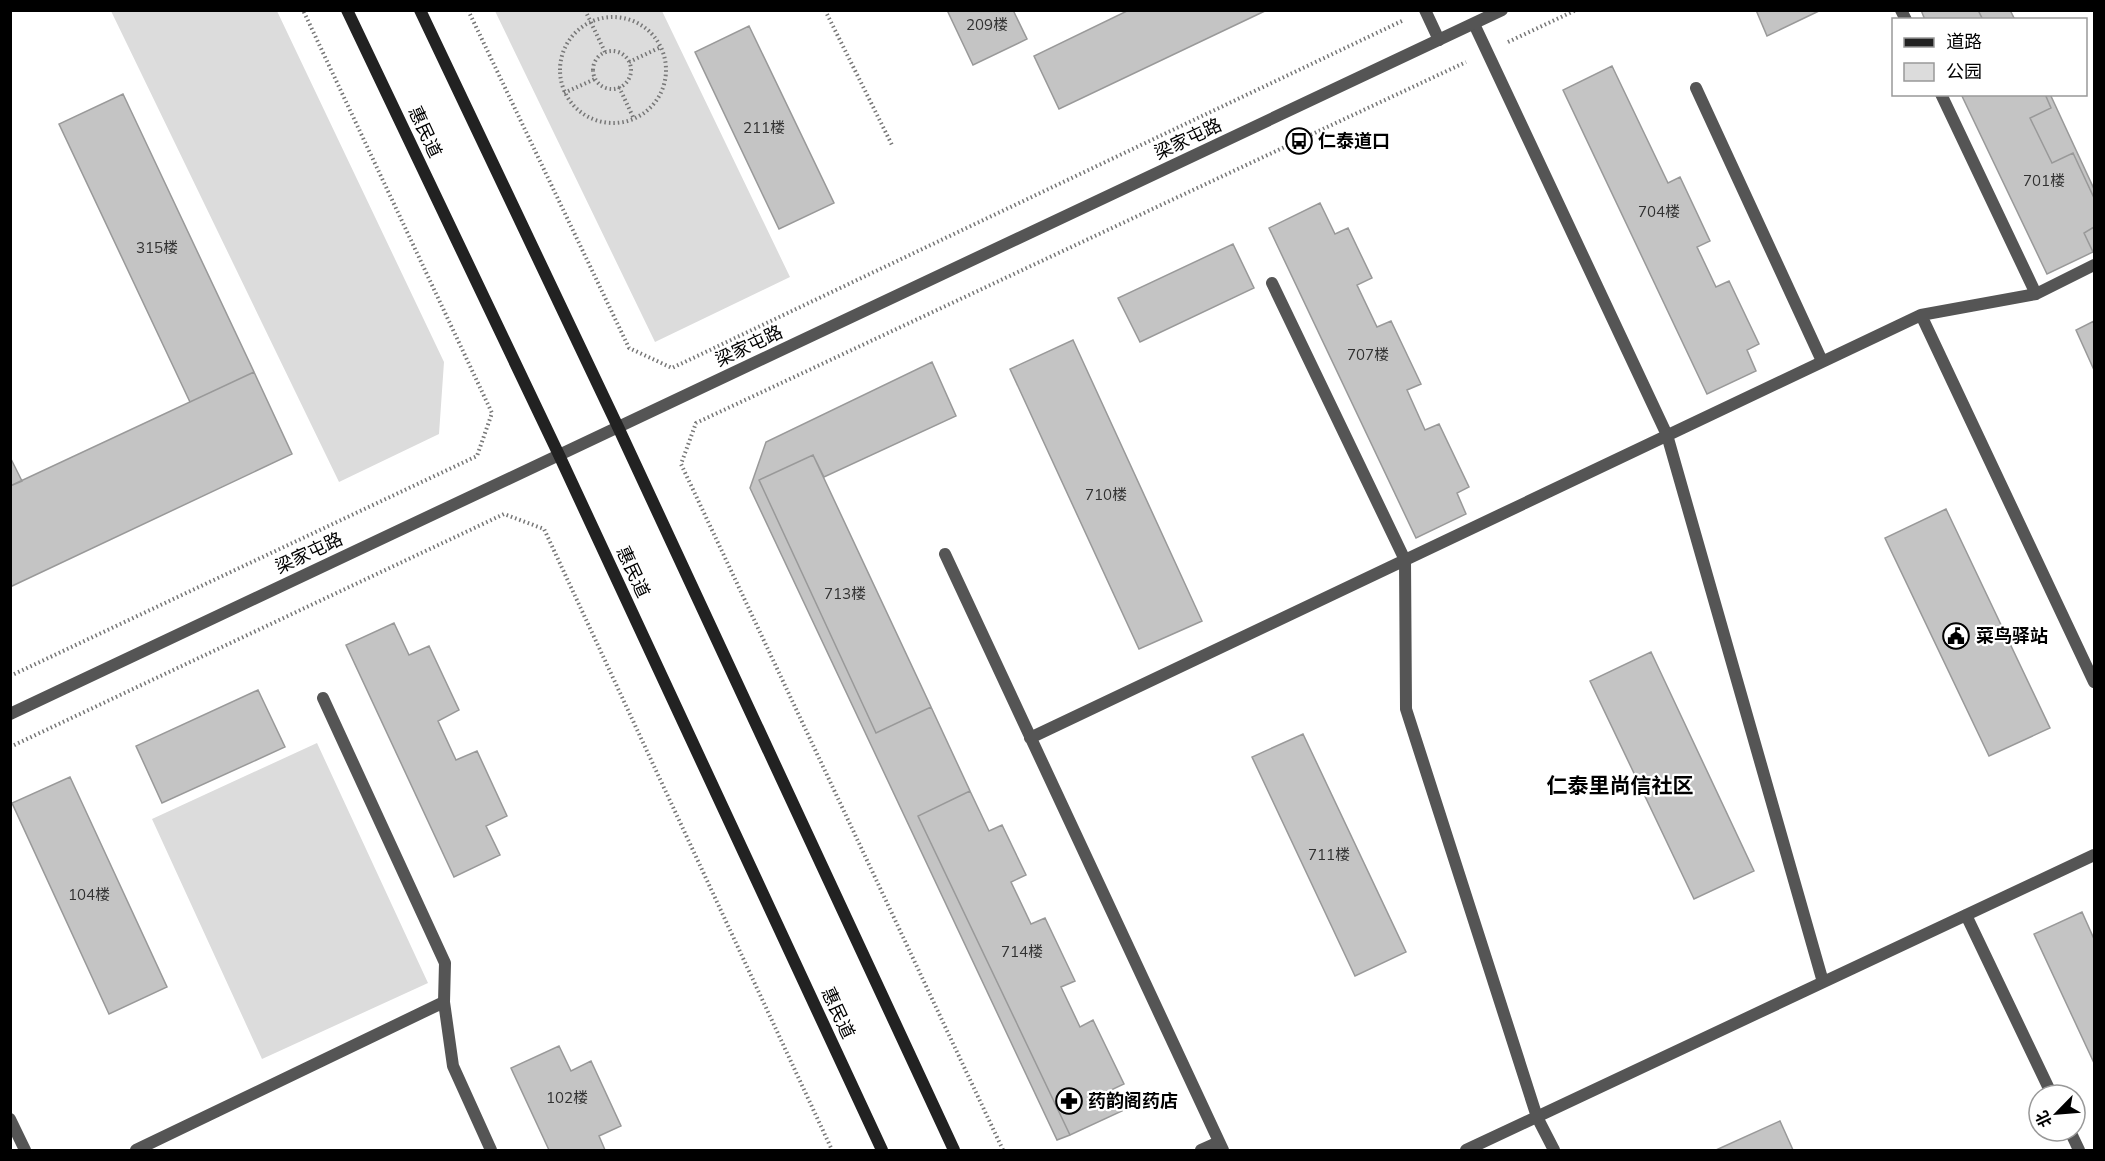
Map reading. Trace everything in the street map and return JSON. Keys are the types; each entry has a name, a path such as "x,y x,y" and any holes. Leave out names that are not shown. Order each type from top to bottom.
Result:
{"main road":[{"name":"惠民道","path":"347,10 559,455 882,1150"},
{"path":"420,10 618,427 954,1150"}],"street":[{"name":"梁家屯路","path":"10,714 1502,10"},
{"path":"1419,13 1439,40"},
{"path":"1474,24 1667,435 1823,982"},
{"path":"1696,88 1822,361"},
{"path":"1942,96 2036,294"},
{"path":"1030,738 1922,315 2036,294 2094,265"},
{"path":"1272,283 1405,560 1406,709 1537,1117 1554,1150"},
{"path":"1922,315 2094,682"},
{"path":"945,554 1221,1146 1201,1150"},
{"path":"323,698 445,963 444,1002 453,1066 491,1150"},
{"path":"1466,1150 2094,855"},
{"path":"1966,915 2046,1083"},
{"path":"136,1150 444,1002"},
{"path":"10,1119 25,1150"}],"path":[{"path":"10,676 477,456 492,413 303,10"},
{"path":"468,10 629,348 672,368 1419,13"},
{"path":"585,10 605,52"},
{"path":"825,10 893,147"},
{"path":"1003,1150 681,464 696,423 1576,10"},
{"path":"608,16 625,18 642,24 661,47 667,69 664,87 656,103 643,115 626,122 609,124 591,120 576,110 564,93 560,79 560,61 565,45 576,31 590,21 608,16"},
{"path":"629,62 661,47"},
{"path":"605,52 622,53 629,62 630,76 627,82 619,87 609,89 603,87 595,79 592,67 594,61 605,52"},
{"path":"564,93 595,79"},
{"path":"619,87 634,119"},
{"path":"10,747 504,514 544,529 832,1150"}],"green space":[{"path":"111,11 277,11 444,362 439,434 339,482"},
{"path":"495,11 662,11 790,277 655,342"},
{"path":"317,743 428,983 262,1059 152,819"}],"building":[{"path":"947,10 1013,10 1027,39 973,65"},
{"path":"1129,10 1267,10 1059,109 1034,56"},
{"path":"1756,10 1821,10 1767,36"},
{"path":"1921,10 1978,10 1982,18 1924,18"},
{"path":"1978,10 2010,10 2014,18 1982,18"},
{"path":"749,26 834,203 779,229 695,52"},
{"path":"1612,66 1668,183 1680,177 1710,241 1697,247 1716,287 1729,281 1759,344 1747,350 1756,371 1707,394 1563,90"},
{"path":"123,94 254,372 190,402 59,124"},
{"path":"1962,96 2046,96 2051,108 2030,118 2052,163 2073,153 2094,198 2094,227 2084,233 2093,252 2047,274"},
{"path":"2046,96 2051,96 2094,189 2094,198 2073,153 2052,163 2030,118 2051,108"},
{"path":"1320,203 1335,234 1348,228 1372,278 1357,285 1377,327 1391,321 1421,384 1407,390 1425,430 1439,424 1469,487 1457,493 1466,514 1416,538 1269,228"},
{"path":"2094,227 2094,251 2093,252 2084,233"},
{"path":"1233,244 1254,288 1140,342 1118,298"},
{"path":"2094,321 2094,370 2076,330"},
{"path":"1073,340 1202,621 1139,649 1010,369"},
{"path":"932,362 956,416 824,477 813,455 759,480 876,733 931,707 970,791 918,816 1070,1135 1057,1140 750,488 766,442"},
{"path":"254,372 292,454 10,587 10,486"},
{"path":"813,455 931,707 876,733 759,480"},
{"path":"10,457 22,481 10,486"},
{"path":"1946,509 2050,728 1989,756 1885,538"},
{"path":"394,623 409,655 429,646 459,710 438,721 456,760 477,751 507,816 486,826 500,855 454,877 346,645"},
{"path":"1651,652 1754,871 1694,899 1590,681"},
{"path":"258,690 285,747 162,803 136,746"},
{"path":"1303,734 1406,952 1355,976 1252,757"},
{"path":"70,777 167,987 109,1014 12,803"},
{"path":"970,791 989,831 1002,825 1026,875 1011,882 1031,924 1045,918 1075,981 1061,987 1080,1027 1093,1020 1124,1084 1111,1090 1122,1111 1070,1135 918,816"},
{"path":"2082,912 2094,939 2094,1063 2034,934"},
{"path":"559,1046 571,1071 591,1061 621,1126 599,1136 605,1150 549,1150 511,1068"},
{"path":"1780,1121 1793,1150 1716,1150"}],"place":[{"name":"仁泰道口","path":"1299,141"},
{"name":"菜鸟驿站","path":"1956,636"},
{"name":"药韵阁药店","path":"1069,1101"}],"district":[{"name":"仁泰里尚信社区","path":"1620,786"}]}
